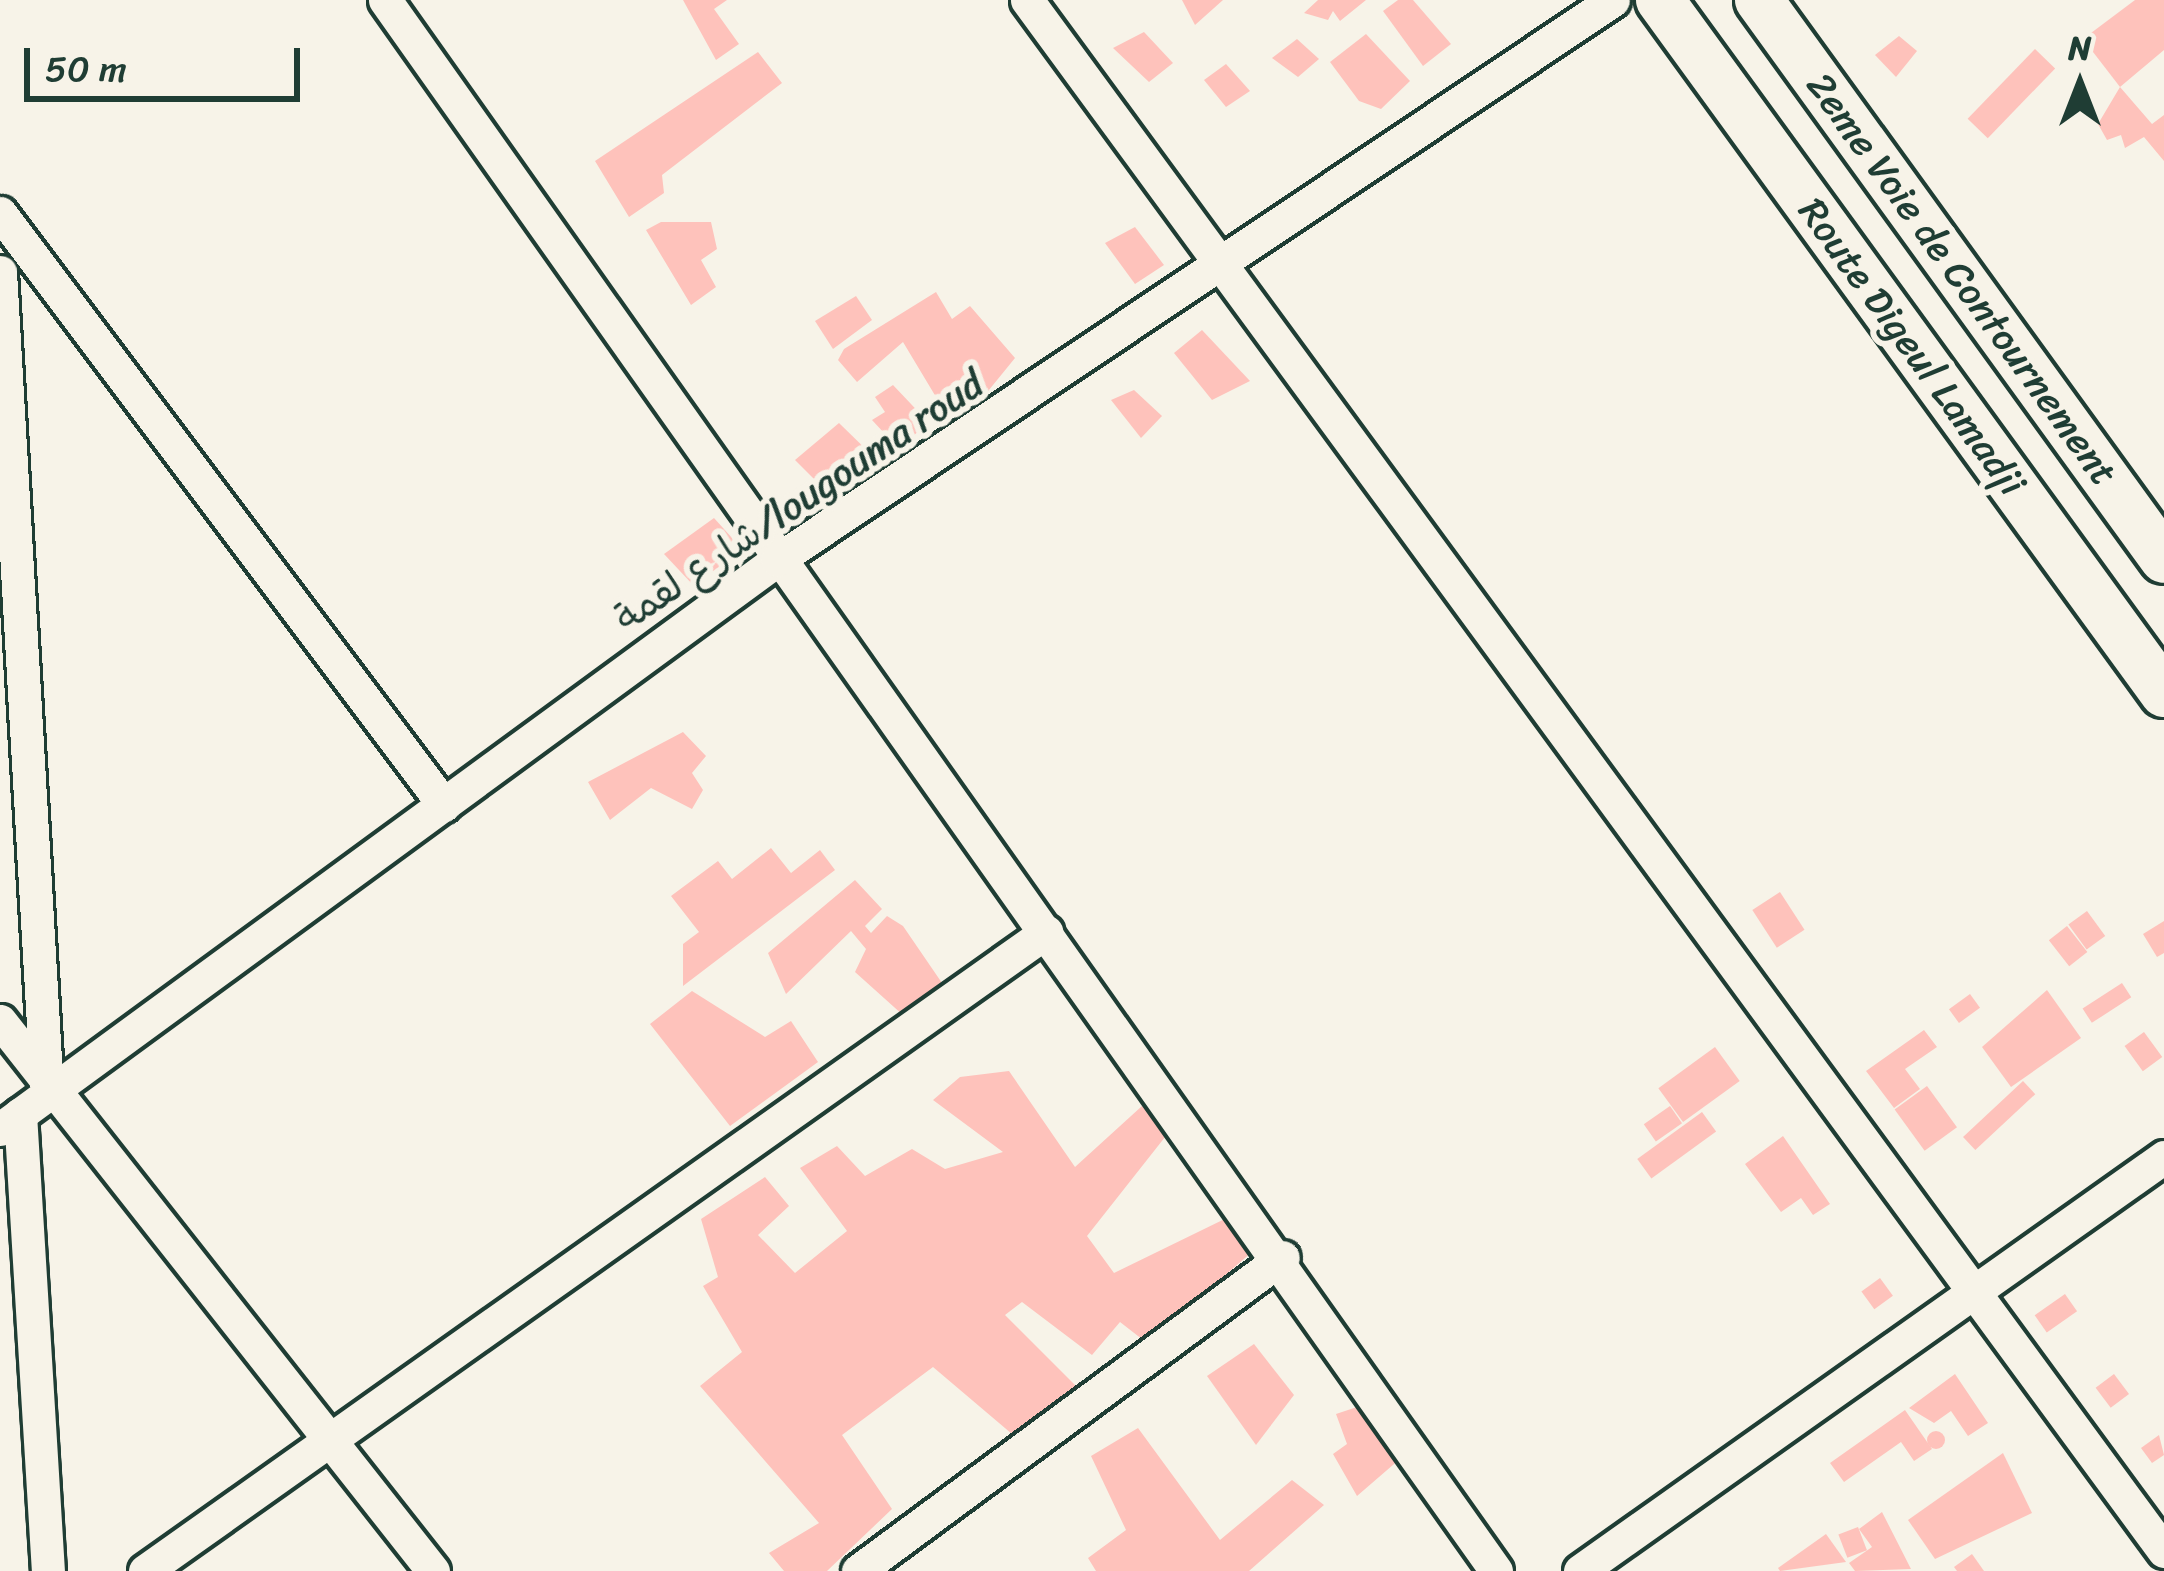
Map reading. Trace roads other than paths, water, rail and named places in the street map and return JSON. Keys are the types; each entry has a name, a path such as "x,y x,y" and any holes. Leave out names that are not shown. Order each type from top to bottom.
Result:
{"main road":[{"name":"Route Digeul Lamadji","path":"1660,0 2164,693"},
{"name":"2eme Voie de Contournement","path":"1759,0 2164,559"}],"street":[{"path":"385,0 777,560 1283,1257 1496,1571"},
{"path":"1027,0 1971,1294 2164,1551"},
{"name":"شارع لقمة/lougouma roud","path":"23,1112 777,560 1221,268 1613,0"},
{"path":"0,213 444,805"},
{"path":"0,272 23,1112 47,1571"},
{"path":"145,1571 324,1436 1046,932"},
{"path":"0,1021 23,1112 324,1436 433,1571"},
{"path":"1580,1571 2164,1157"},
{"path":"858,1571 1283,1257"}]}
